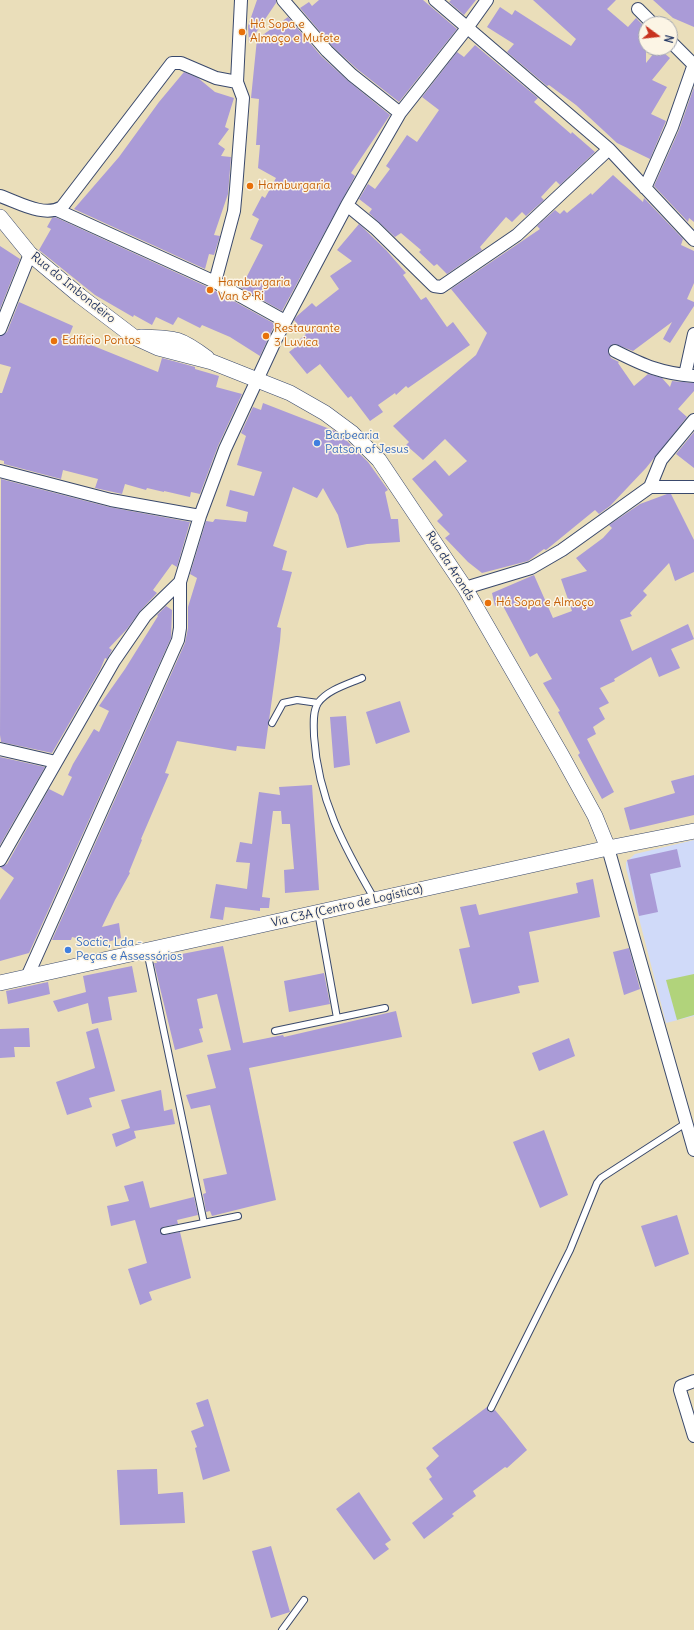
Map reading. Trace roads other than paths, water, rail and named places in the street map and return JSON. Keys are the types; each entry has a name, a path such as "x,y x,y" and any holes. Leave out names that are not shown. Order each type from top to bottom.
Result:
{"street":[{"path":"215,282 234,211 243,98 237,82 241,0"},
{"path":"283,0 326,51 352,75 400,112"},
{"path":"435,0 609,149 694,240"},
{"path":"27,977 178,640 180,628 180,582 200,516 225,449 257,378 285,321 347,205 400,112 467,28 487,0"},
{"path":"638,9 645,16"},
{"path":"645,188 672,127 694,65 678,49"},
{"path":"0,196 46,212 57,210 66,203 169,65 177,62 216,78 237,82"},
{"path":"347,205 375,228 434,286 441,287 517,235 609,149"},
{"path":"57,210 215,282 285,321"},
{"name":"Rua do Imbondeiro","path":"0,217 30,254 80,296 134,337 174,338 183,341 212,362"},
{"path":"0,329 30,254"},
{"path":"615,351 642,365 669,374 690,375 694,334"},
{"name":"Rua da Aronds","path":"212,362 257,378 290,392 325,413 352,433 379,460 465,588 562,756 595,816 608,848"},
{"path":"465,588 531,568 562,550 650,487 661,460 694,420"},
{"path":"0,471 111,500 200,516"},
{"path":"650,487 694,487"},
{"path":"0,860 114,661 145,616 180,582"},
{"path":"0,749 56,762"},
{"name":"Via C3A (Centro de Logística)","path":"0,983 694,830"},
{"path":"608,848 694,1150"},
{"path":"694,1381 681,1386 680,1390 694,1436"}],"lane":[{"path":"362,678 330,692 318,703 314,725 315,753 323,793 345,848 375,900"},
{"path":"272,723 283,704 297,700 318,703"},
{"path":"318,912 337,1018"},
{"path":"147,951 204,1223"},
{"path":"276,1030 386,1008"},
{"path":"491,1408 570,1250 597,1183 601,1178 686,1123"},
{"path":"164,1231 238,1216"},
{"path":"282,1630 304,1600"}],"place":[{"name":"Há Sopa e Almoço e Mufete","path":"242,32"},
{"name":"Hamburgaria","path":"250,186"},
{"name":"Hamburgaria Van & Ri","path":"210,290"},
{"name":"Restaurante 3 Luvica","path":"266,336"},
{"name":"Edifício Pontos","path":"54,341"},
{"name":"Barbearia Patson of Jesus","path":"317,443"},
{"name":"Há Sopa e Almoço","path":"488,603"},
{"name":"Soctic, Lda - Peças e Assessórios","path":"68,950"}]}
